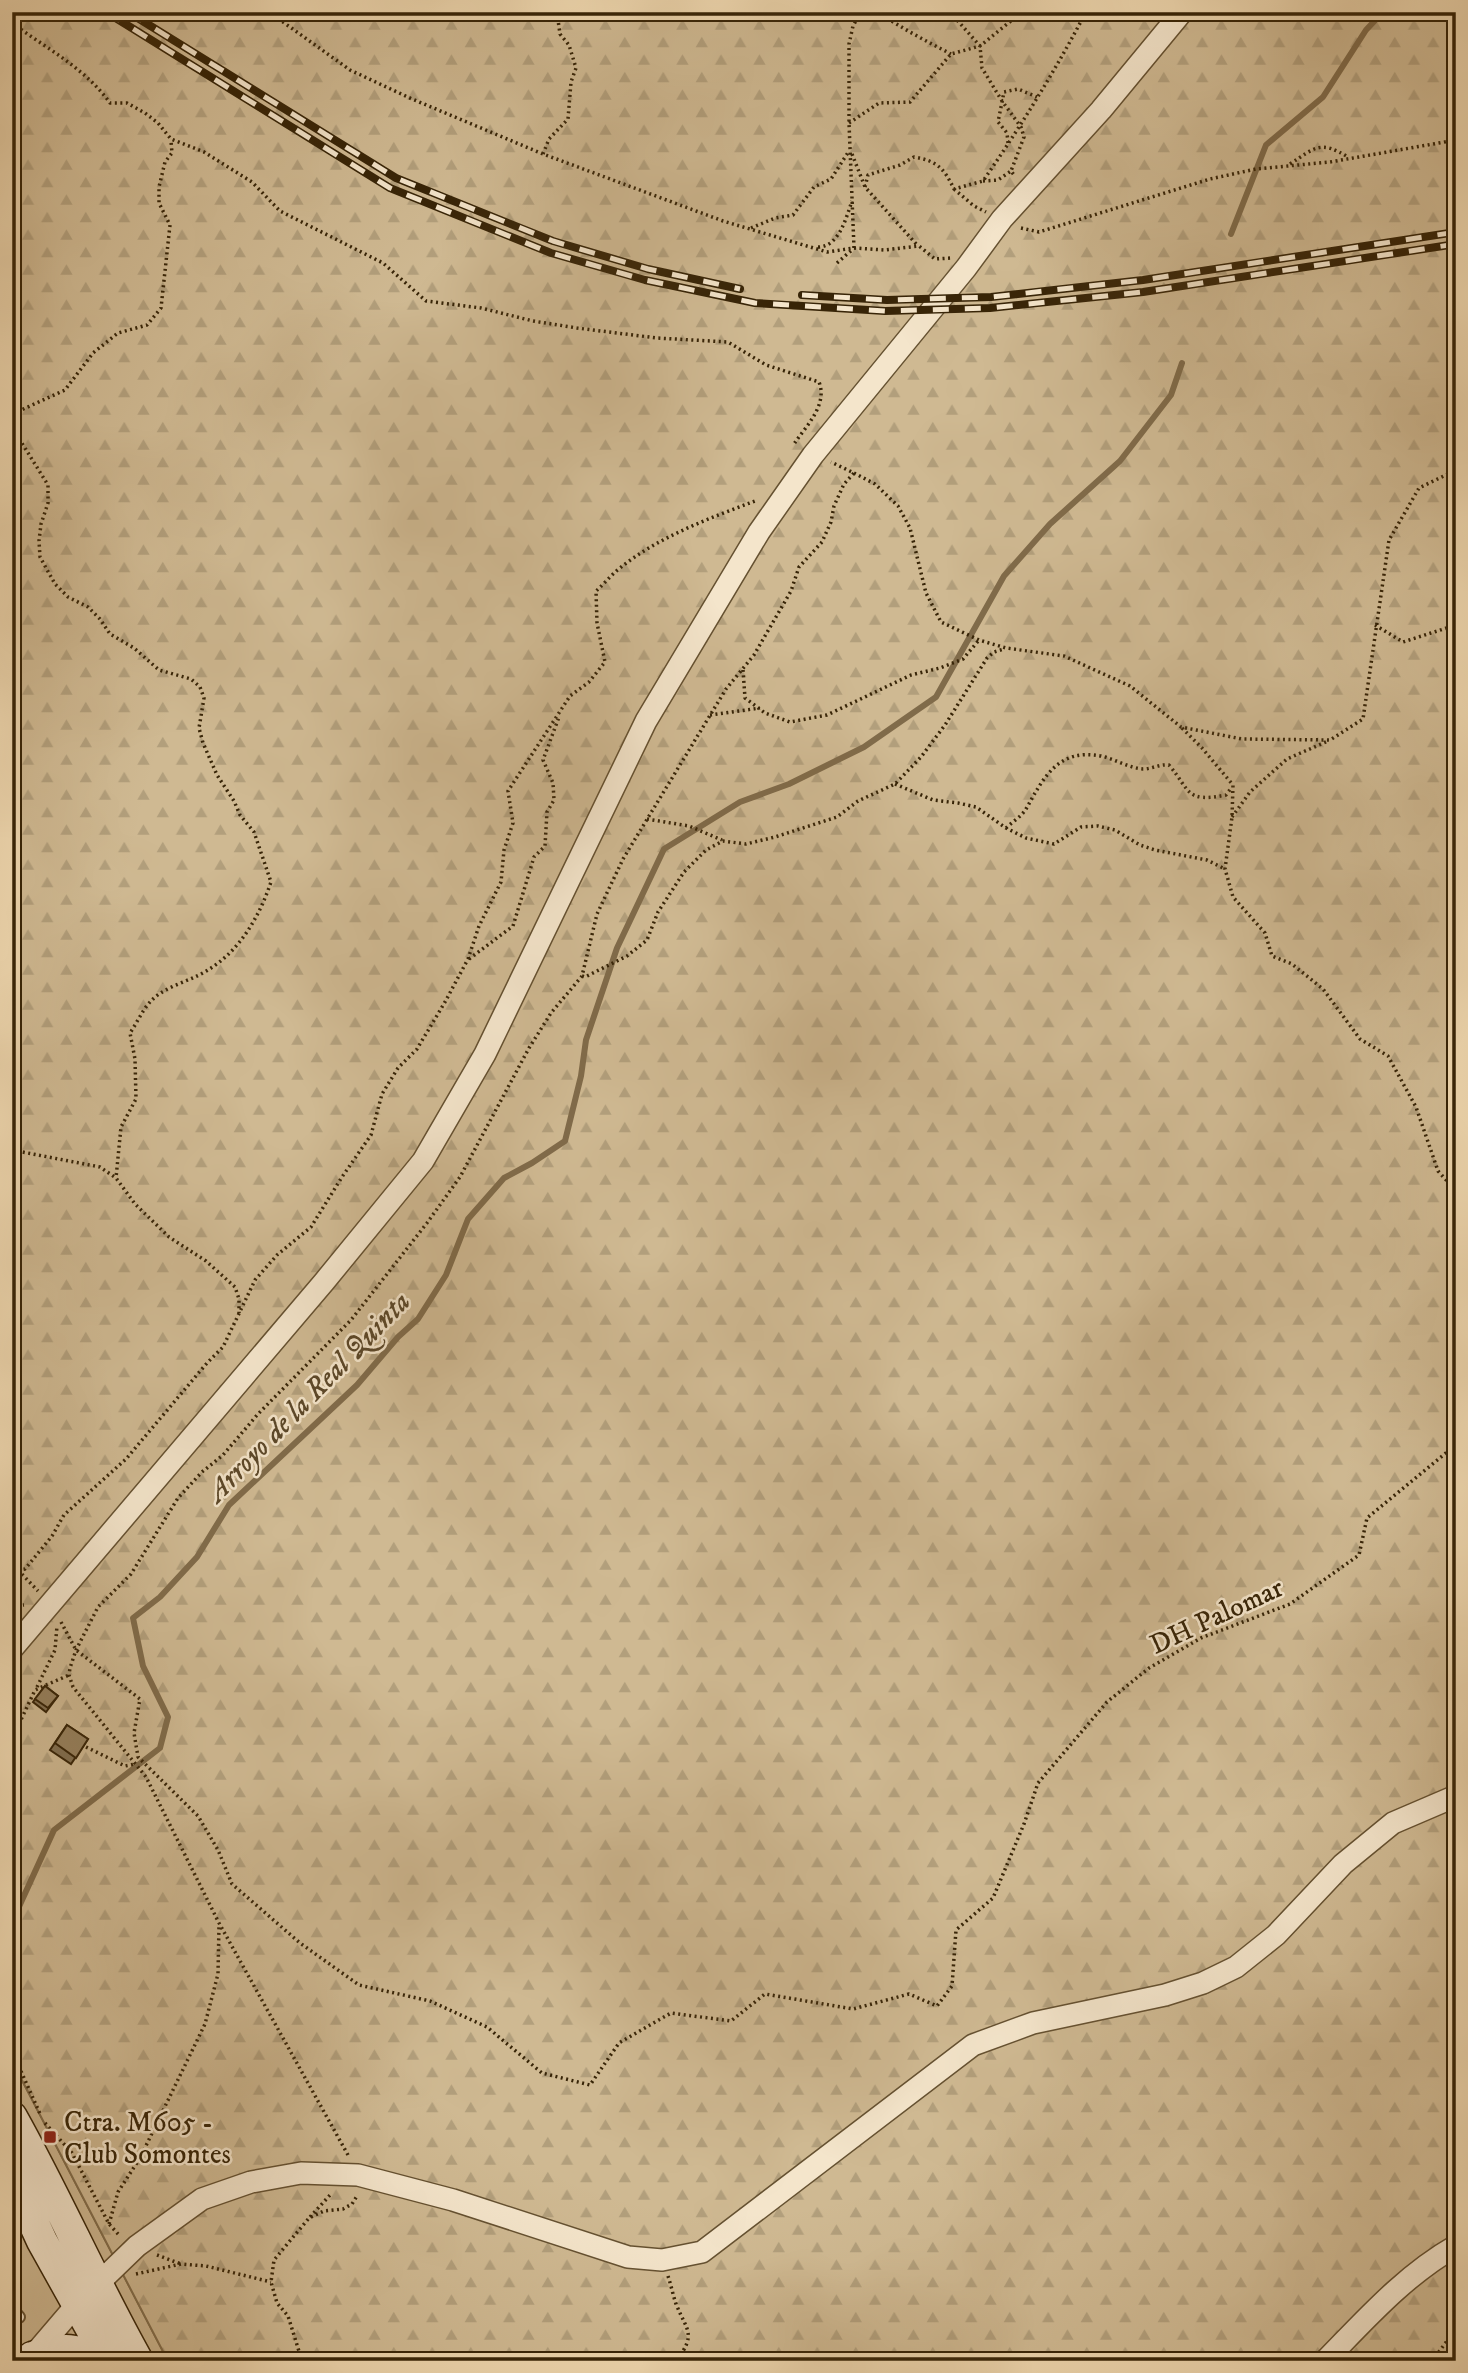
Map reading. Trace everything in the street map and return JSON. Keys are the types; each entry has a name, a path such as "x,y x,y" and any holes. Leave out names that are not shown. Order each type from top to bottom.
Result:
{"street":[{"path":"12,1649 324,1282 423,1161 485,1054 646,721 759,533 813,455 966,268 1010,223 1026,190 1101,110 1182,12"},
{"path":"31,2359 97,2285 137,2246 202,2199 251,2182 301,2173 358,2175 453,2200 628,2256 662,2260 702,2252 973,2045 1033,2023 1203,1983 1236,1967 1276,1935 1343,1864 1392,1823 1456,1796"},
{"path":"12,2117 138,2361"},
{"path":"12,2176 42,2241 97,2285 109,2361"},
{"path":"1325,2361 1390,2295 1429,2261 1456,2246"},
{"path":"97,2285 101,2313 127,2361"},
{"path":"31,2359 65,2348 85,2353 95,2361"}],"path":[{"path":"269,12 350,70 543,154 750,229 827,252 854,248 884,250 919,246"},
{"path":"543,154 549,139 568,120 571,82 576,68 569,46 560,34 558,20 552,12"},
{"path":"837,263 854,248 849,44 853,26 861,12"},
{"path":"878,12 910,33 951,54"},
{"path":"950,12 980,46 982,68 1021,127 1024,137 1011,170 998,180 954,189"},
{"path":"849,123 879,103 910,102 951,54 980,46 1022,12"},
{"path":"984,181 1021,127 1086,12"},
{"path":"12,23 86,75 110,103 127,103 145,113 158,123 171,139 204,152 252,182 280,211 383,263 426,301 481,308 533,321 577,328 657,338 728,342 766,365 819,382 823,392 819,407 789,452"},
{"path":"1009,145 1007,132 998,122 1004,92 1018,89 1038,97"},
{"path":"12,411 19,411 65,390 93,353 117,333 147,325 161,308 170,225 159,203 159,187 165,162 172,153 171,139"},
{"path":"865,187 868,175 900,165 914,157 929,159 945,171 954,189 974,206 1010,223 1039,232 1210,179 1256,169 1350,158 1456,140"},
{"path":"1289,165 1323,146 1331,146 1350,158"},
{"path":"750,229 775,218 793,215 814,187 831,179 850,149"},
{"path":"850,149 865,187 919,246 935,259 949,256 966,268"},
{"path":"1011,170 1019,185 1026,190"},
{"path":"812,248 824,247 833,242 853,198"},
{"path":"19,411 20,440 48,485 48,503 38,541 40,556 55,584 68,597 88,607 110,634 134,648 159,670 191,680 200,687 204,698 199,728 203,743 217,775 234,800 240,815 254,832 271,882 258,918 236,947 203,973 159,994 149,1003 130,1033 135,1059 136,1099 121,1127 116,1178"},
{"path":"1232,817 1250,792 1287,759 1330,740 1363,719 1389,540 1419,488 1454,471 1456,452"},
{"path":"813,455 875,484 898,506 910,528 926,593 941,622 979,640 1006,648 1065,656 1130,686 1181,727 1202,748 1233,785 1225,869 1233,897 1265,933 1272,956 1292,964 1323,989 1360,1039 1388,1056 1416,1107 1438,1171 1456,1191"},
{"path":"302,2361 288,2316 277,2303 271,2282 274,2260 309,2218 352,2204 357,2197 358,2175 219,1923 145,1777 73,1687 69,1675 76,1650 98,1607 131,1574 178,1498 202,1472 223,1455 240,1433 351,1320 460,1177 508,1083 551,1013 582,976 597,914 623,859 726,689 754,655 791,591 799,567 822,542 844,484 854,473"},
{"path":"18,1570 25,1569 52,1536 64,1515 126,1459 207,1363 223,1348 255,1280 277,1255 311,1227 371,1135 382,1094 398,1068 427,1033 468,959 479,926 501,882 504,850 513,823 508,791 570,696 589,682 605,663 597,623 596,591 621,567 657,545 705,520 755,501 762,492"},
{"path":"755,501 759,533"},
{"path":"1375,625 1403,642 1456,625"},
{"path":"743,668 746,698 765,713 790,722 827,715 911,675 963,659 979,640"},
{"path":"647,819 689,826 723,841 746,844 837,817 858,801 895,784 946,725 987,658 1006,648"},
{"path":"710,715 760,708"},
{"path":"468,959 513,926 534,857 545,846 547,812 554,800 553,783 543,760 561,712"},
{"path":"1181,727 1242,739 1330,740"},
{"path":"1006,828 1025,811 1030,799 1061,760 1079,754 1102,756 1142,769 1161,764 1169,765 1188,793 1199,798 1226,795 1233,785"},
{"path":"895,784 933,800 976,807 1026,838 1054,844 1082,827 1098,826 1115,830 1154,850 1207,860 1225,869"},
{"path":"582,976 585,977 628,956 647,940 658,912 684,872 706,850 723,841"},
{"path":"12,1150 100,1167 116,1178 135,1203 169,1237 206,1261 235,1287 239,1300 238,1319"},
{"name":"DH Palomar","path":"138,1757 198,1816 218,1850 232,1884 300,1943 359,1985 430,2001 487,2027 542,2073 590,2085 619,2043 671,2013 731,2021 765,1994 853,2009 909,1994 937,2006 952,1986 956,1930 993,1898 1038,1783 1107,1702 1149,1668 1201,1638 1290,1604 1359,1555 1367,1518 1452,1448 1456,1448"},
{"path":"12,1561 50,1603"},
{"path":"12,1591 18,1570"},
{"path":"12,1739 55,1650 58,1616 76,1650 140,1699 135,1733 138,1757 135,1764"},
{"path":"35,1690 69,1675"},
{"path":"86,1747 125,1766 135,1764"},
{"path":"109,2224 118,2192 139,2158 205,2024 218,1973 219,1923"},
{"path":"12,2051 44,2122 72,2153 109,2224 121,2237 137,2246 181,2264"},
{"path":"662,2260 689,2330 686,2348 676,2361"},
{"path":"97,2285 127,2275 181,2264 206,2266 271,2282"},
{"path":"1432,2361 1456,2329"},
{"path":"1019,2361 1028,2356 1030,2361"}],"green space":[{"path":"12,12 1456,12 1456,2361 168,2361 12,2061"},
{"path":"12,2061 168,2361 12,2361"}],"building":[{"path":"45,1686 58,1696 48,1708 35,1699"},
{"path":"67,1725 88,1739 76,1758 55,1743"}],"waterway":[{"name":"Arroyo de la Real Quinta","path":"1231,234 1266,145 1323,97 1366,30 1383,12"},
{"name":"Arroyo de la Real Quinta","path":"12,1922 54,1830 160,1748 168,1717 143,1666 133,1618 160,1597 197,1557 229,1505 357,1385 398,1337 418,1319 446,1275 468,1219 504,1178 565,1141 581,1076 586,1040 617,948 664,849 740,802 789,784 864,747 936,697 1004,576 1050,524 1120,461 1171,395 1182,363"}],"railway":[{"path":"106,12 390,188 551,253 645,280 755,303 885,311 990,308 1143,292 1456,244"},
{"path":"128,12 396,178 553,241 648,269 740,289"},
{"path":"802,295 887,300 991,297 1143,280 1456,232"}],"place":[{"name":"Ctra. M605 - Club Somontes","path":"50,2137"}]}
